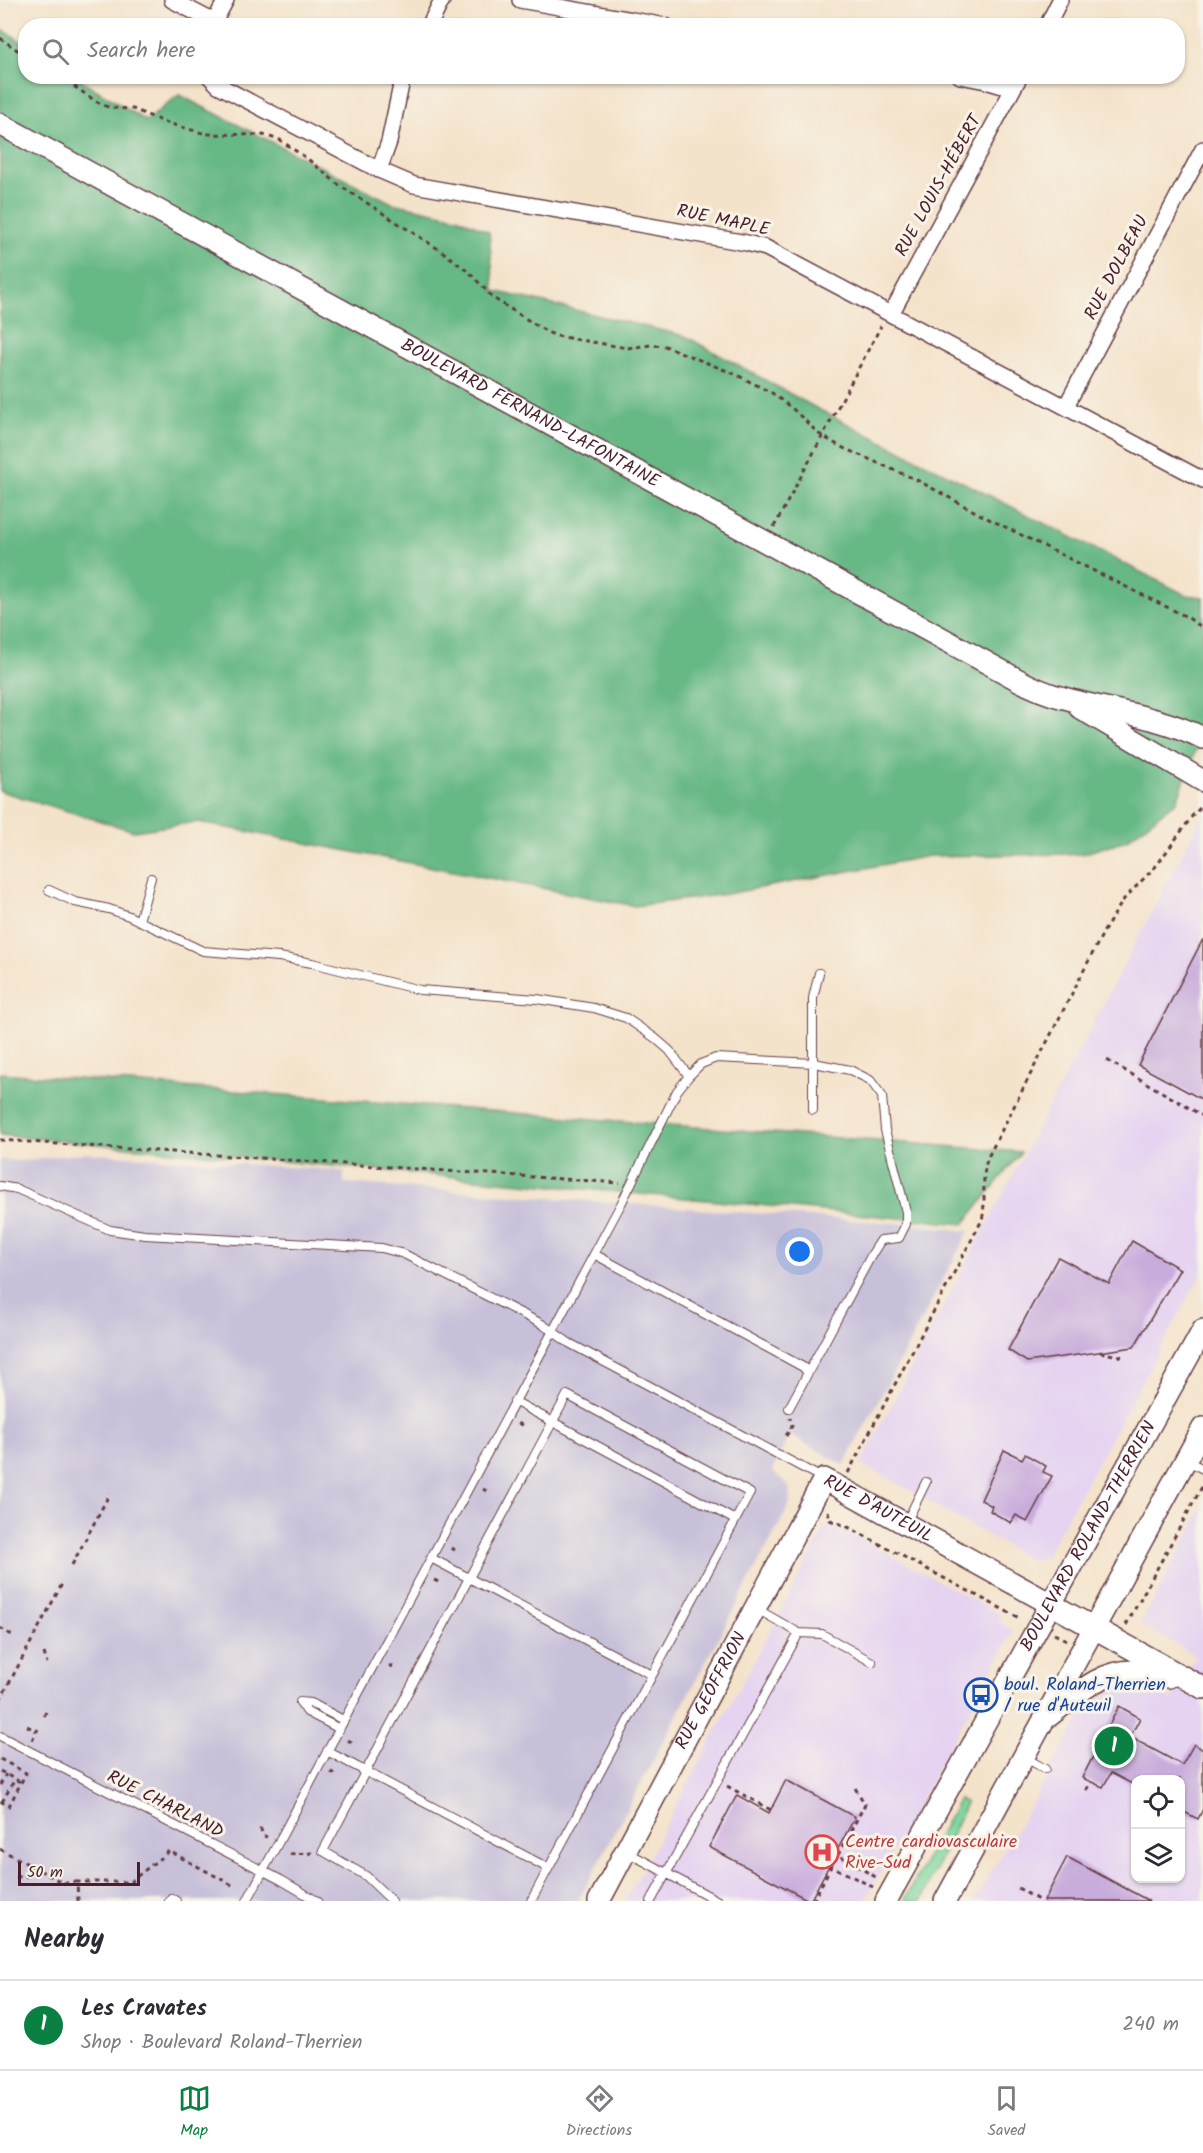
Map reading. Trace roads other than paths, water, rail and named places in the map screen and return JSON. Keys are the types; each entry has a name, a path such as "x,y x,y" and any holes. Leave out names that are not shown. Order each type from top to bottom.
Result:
{"street":[{"path":"172,0 203,18"},
{"path":"216,18 226,0"},
{"path":"433,18 442,0"},
{"path":"519,0 621,18"},
{"path":"1051,18 1060,0"},
{"name":"RUE MAPLE","path":"217,84 379,170 414,185 757,245 776,253 887,318 1066,406 1203,480"},
{"path":"379,170 389,142 401,84"},
{"name":"RUE LOUIS-HÉBERT","path":"887,318 1016,84"},
{"name":"BOULEVARD FERNAND-LAFONTAINE","path":"0,124 1013,677 1064,699 1159,720 1203,738"},
{"name":"RUE DOLBEAU","path":"1066,406 1203,149"},
{"name":"BOULEVARD FERNAND-LAFONTAINE","path":"1064,699 1203,781"},
{"name":"BOULEVARD ROLAND-THERRIEN","path":"880,1895 1051,1604 1203,1330"},
{"path":"945,1901 1083,1647 1194,1465 1203,1428"},
{"name":"RUE D'AUTEUIL","path":"824,1479 1197,1684"},
{"name":"RUE GEOFFRION","path":"599,1901 824,1479"},
{"path":"1042,1722 1093,1682 1117,1673 1134,1671 1197,1684"}],"lane":[{"path":"139,921 151,878"},
{"path":"49,890 75,902 109,909 203,951 279,957 420,990 537,999 594,1008 626,1018 655,1038 669,1050 689,1076"},
{"path":"813,1110 813,998 819,973"},
{"path":"247,1901 594,1254 677,1091 701,1064 716,1058 813,1063 863,1075 870,1080 882,1096 885,1130 902,1193 906,1224 899,1238 881,1240 789,1408"},
{"name":"RUE D'AUTEUIL","path":"0,1186 17,1189 110,1230 145,1235 382,1248 404,1254 553,1331 569,1343 824,1479"},
{"path":"594,1254 803,1367 808,1373"},
{"path":"392,1901 366,1876 323,1851 567,1395 750,1493 531,1901"},
{"path":"514,1401 735,1521"},
{"path":"906,1523 926,1482"},
{"path":"430,1558 652,1675"},
{"path":"756,1609 799,1633 822,1634 872,1662"},
{"path":"651,1901 799,1633"},
{"path":"338,1728 307,1712 300,1702 311,1703 343,1720"},
{"name":"RUE CHARLAND","path":"0,1736 317,1901"},
{"path":"327,1750 548,1868"},
{"path":"1024,1757 1045,1769"},
{"path":"626,1851 718,1901"},
{"path":"169,1901 171,1898 176,1901"}],"place":[{"name":"boul. Roland-Therrien / rue d'Auteuil","path":"981,1695"},
{"name":"Les Cravates","path":"1114,1746"},
{"name":"Centre cardiovasculaire Rive-Sud","path":"822,1852"}]}
